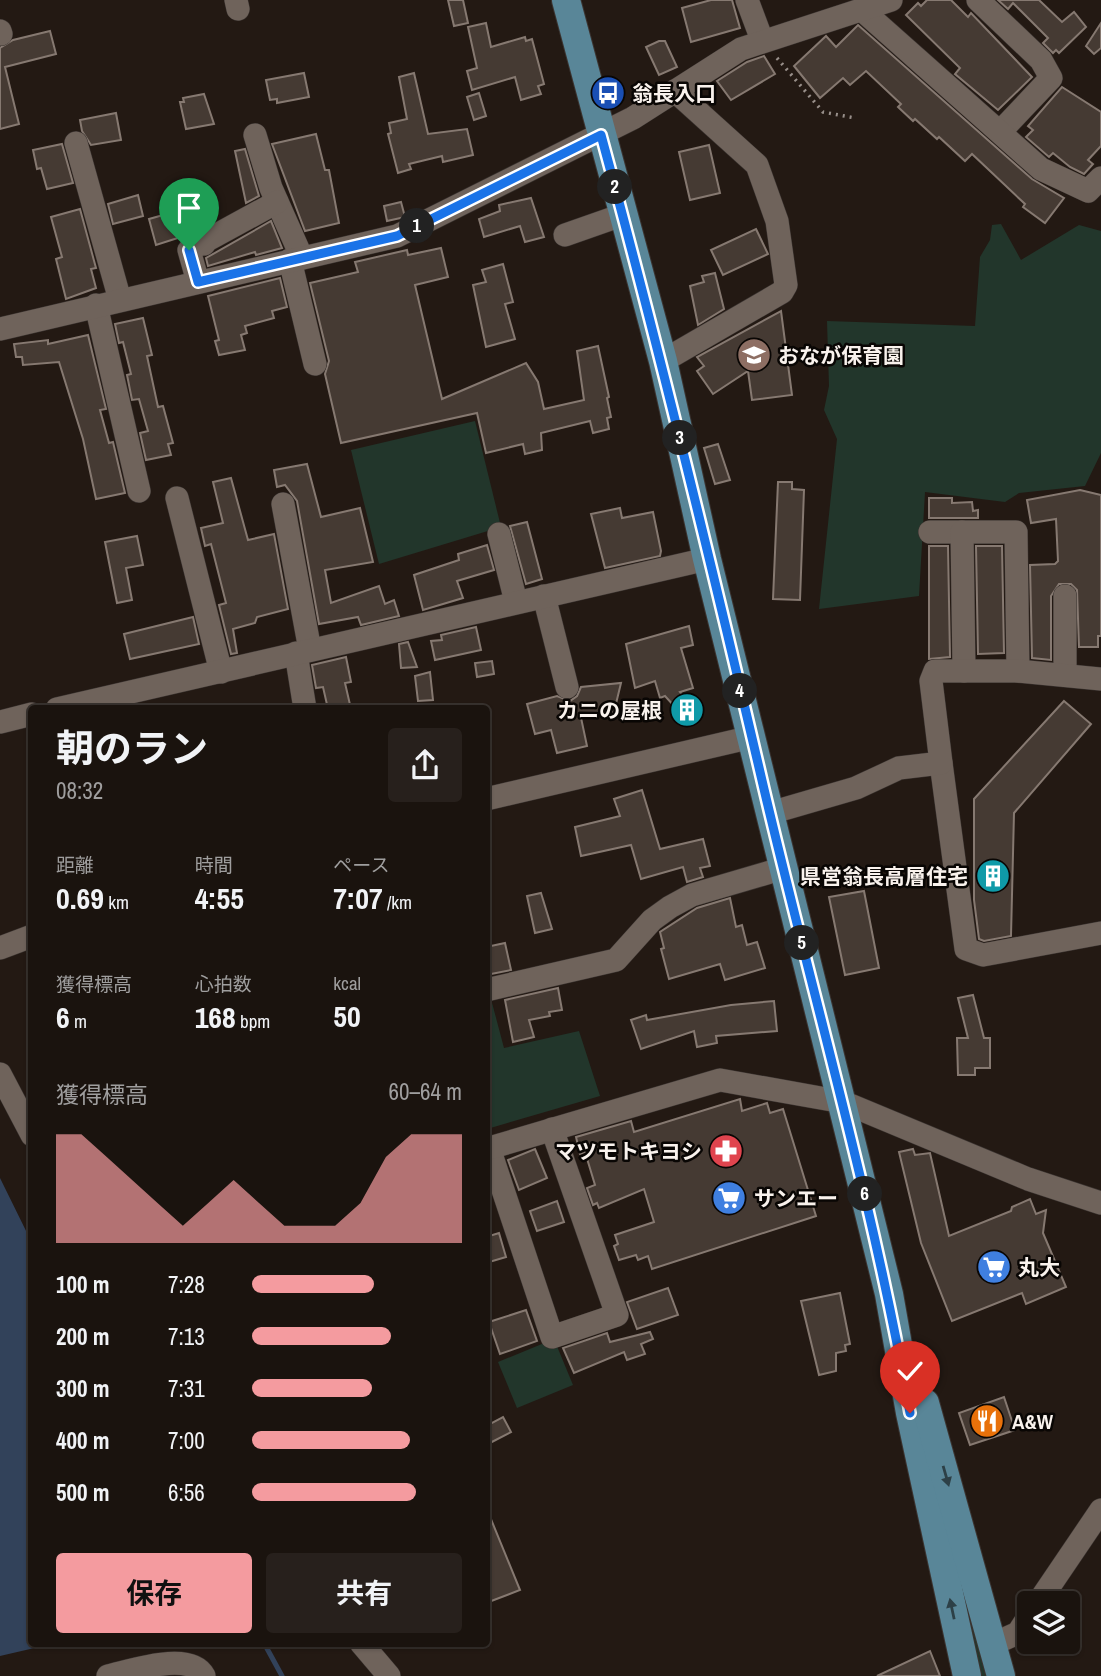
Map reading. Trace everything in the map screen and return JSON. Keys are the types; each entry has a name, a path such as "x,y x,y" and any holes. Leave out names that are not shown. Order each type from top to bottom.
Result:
{"main road":[{"path":"566,0 663,361 708,559 889,1294 910,1413 967,1676"},
{"path":"889,1294 928,1411 1001,1676"}],"street":[{"path":"747,0 762,40"},
{"path":"0,329 397,236 601,135 724,59 762,40 891,0"},
{"path":"978,0 1041,60 1051,78 1000,132"},
{"path":"862,10 1041,169 1088,191 1101,178"},
{"path":"663,361 782,292 786,285 777,221 757,165 675,91"},
{"path":"255,135 296,259 315,364"},
{"path":"76,143 120,300"},
{"path":"198,282 189,250 277,202"},
{"path":"194,204 204,244"},
{"path":"565,235 622,215"},
{"path":"96,305 139,491"},
{"path":"177,498 221,672"},
{"path":"283,504 303,652 305,705"},
{"path":"962,531 964,671"},
{"path":"930,532 1016,532 1018,671"},
{"path":"499,534 516,602"},
{"path":"75,705 708,559"},
{"path":"544,596 567,687"},
{"path":"1065,596 1065,675"},
{"path":"1101,679 1018,671 935,671 931,681 966,949 984,955 1101,933"},
{"path":"0,722 28,716"},
{"path":"490,798 752,737"},
{"path":"770,813 856,788 899,768 942,763"},
{"path":"490,989 616,960 652,920 670,907 692,895 784,868"},
{"path":"0,948 28,938"},
{"path":"0,1074 25,1107"},
{"path":"490,1147 720,1080 843,1102 1040,1184 1101,1203"},
{"path":"490,1154 552,1337 617,1315 552,1129"},
{"path":"1046,1591 1101,1510"},
{"path":"993,1644 1017,1633"},
{"path":"364,1647 389,1676"},
{"path":"108,1676 178,1661 200,1670 204,1676"}],"path":[{"path":"762,40 823,112 855,118"}],"green space":[{"path":"1001,224 1021,260 1079,225 1101,231 1101,453 1085,486 1019,493 1005,502 925,492 919,596 819,609 837,439 824,410 829,386 827,321 975,326 980,257 990,240 992,225"},
{"path":"475,421 501,527 379,564 351,450"},
{"path":"490,999 504,1048 579,1031 600,1096 490,1128"},
{"path":"554,1339 573,1385 517,1408 498,1362"},
{"path":"948,1529 988,1676 980,1676"}],"water":[{"path":"0,1178 28,1235 28,1647 39,1647 0,1656"}],"building":[{"path":"448,0 463,0 468,23 454,26"},
{"path":"711,0 732,0 740,28 691,42 682,8"},
{"path":"927,0 951,0 968,17 971,13 1032,77 998,110 955,74 960,68 906,15 918,3 921,6"},
{"path":"998,0 1039,0 1062,22 1074,12 1086,27 1059,53 1056,50 1053,53 1043,43 1048,38 1013,3 1008,9"},
{"path":"486,23 491,47 525,37 526,41 532,39 544,84 538,86 541,94 521,100 515,77 472,90 467,71 477,68 468,27"},
{"path":"1101,23 1101,48 1094,54 1086,46"},
{"path":"858,25 1032,179 1064,198 1045,223 1023,207 1025,204 972,154 965,161 939,137 937,139 915,119 913,121 898,107 901,104 866,71 850,85 843,78 820,98 794,66 826,36 836,47"},
{"path":"50,31 56,54 5,67 19,124 0,129 0,48 13,40"},
{"path":"665,41 677,67 659,75 646,47"},
{"path":"764,56 775,74 731,100 717,81 747,62"},
{"path":"304,73 309,97 277,103 277,99 270,100 266,80"},
{"path":"414,73 428,134 467,129 473,155 443,162 442,156 409,164 411,169 398,173 388,134 391,133 389,123 407,119 399,77"},
{"path":"1062,87 1101,112 1101,146 1088,160 1093,164 1084,174 1053,153 1049,157 1026,137 1033,130 1028,126"},
{"path":"479,93 486,116 474,120 467,97"},
{"path":"204,94 214,124 186,129 180,102 184,102 183,98"},
{"path":"116,113 121,140 91,145 82,131 80,120"},
{"path":"316,134 325,170 329,170 339,223 305,231 272,144"},
{"path":"62,144 73,183 47,189 41,168 37,169 33,150"},
{"path":"709,145 720,193 690,200 679,152"},
{"path":"245,149 259,196 246,203 235,151"},
{"path":"138,195 143,216 113,224 108,204"},
{"path":"531,198 544,237 525,242 520,226 484,237 479,219 500,211 499,205"},
{"path":"401,202 405,217 387,221 384,206"},
{"path":"80,209 96,268 91,269 96,288 66,299 56,259 62,257 51,217"},
{"path":"181,210 187,235 156,245 149,219"},
{"path":"271,221 282,248 256,255 255,252 208,266 206,258"},
{"path":"756,229 768,254 723,275 711,250"},
{"path":"441,248 448,277 415,285 442,399 526,363 538,382 544,409 584,400 577,351 598,346 609,397 609,429 593,433 590,421 541,433 542,450 525,454 523,444 486,453 477,413 341,443 325,374 329,361 310,283 358,272 355,262 407,250 408,255"},
{"path":"503,264 513,302 505,304 515,339 486,347 473,285 486,282 482,270"},
{"path":"715,273 724,309 698,325 690,286 704,282 702,276"},
{"path":"280,278 287,307 272,311 274,318 245,326 247,333 241,335 245,350 219,355 215,341 219,340 208,296"},
{"path":"781,311 792,395 752,400 748,371 713,394 697,371 704,366 697,357"},
{"path":"143,318 152,355 147,356 158,407 163,406 173,443 168,444 171,455 146,460 140,433 148,431 139,399 132,400 127,375 131,374 123,342 119,343 115,324"},
{"path":"88,335 106,409 100,410 109,443 113,442 125,493 96,499 83,439 59,362 23,365 22,357 16,357 14,344 48,340 48,344"},
{"path":"718,444 730,480 715,484 704,448"},
{"path":"307,464 321,517 360,508 373,562 325,570 331,603 379,586 385,604 394,600 399,616 361,625 358,617 319,624 297,501 285,485 277,487 274,470"},
{"path":"231,478 248,540 274,534 288,609 257,617 255,623 233,629 237,653 231,654 219,605 226,603 211,544 205,546 201,528 223,523 213,482"},
{"path":"778,482 792,482 792,489 804,490 800,600 773,599"},
{"path":"1080,490 1101,495 1101,636 1098,636 1098,647 1079,647 1077,590 1071,584 1059,584 1051,596 1051,660 1032,658 1030,565 1055,564 1058,561 1056,519 1031,523 1027,500"},
{"path":"929,498 952,498 952,503 972,502 973,511 978,510 978,518 929,518"},
{"path":"620,508 622,518 653,512 660,556 605,568 591,514"},
{"path":"527,522 542,579 526,584 510,526"},
{"path":"137,536 143,565 126,568 132,600 117,603 105,542"},
{"path":"487,545 494,570 457,581 463,598 423,610 414,575 459,560 458,554"},
{"path":"929,546 948,546 950,657 929,659"},
{"path":"976,546 1002,546 1004,653 978,654"},
{"path":"193,617 199,644 130,659 124,634"},
{"path":"689,626 693,645 681,648 693,688 680,692 696,710 685,718 665,696 660,698 655,681 635,688 626,644"},
{"path":"476,627 481,650 435,660 431,641 442,640 441,635"},
{"path":"408,642 417,667 401,668 399,644"},
{"path":"346,657 351,682 345,683 350,705 327,705 323,687 316,688 312,665"},
{"path":"492,661 494,674 477,677 475,663"},
{"path":"430,672 433,700 418,701 415,676"},
{"path":"621,683 614,712 580,713 587,746 557,753 551,730 535,734 527,704 557,696 570,701 577,696 581,687"},
{"name":"県営翁長高層住宅","path":"1064,701 1091,724 1014,813 1011,936 984,941 979,939 974,900 974,799"},
{"path":"642,790 660,849 703,839 710,866 700,868 703,877 687,882 683,867 641,879 631,845 581,856 575,827 620,816 614,799"},
{"path":"864,891 879,968 845,975 829,897"},
{"path":"541,893 552,929 535,933 527,896"},
{"path":"730,898 736,927 742,925 747,945 757,942 765,968 725,980 720,964 669,979 661,949 664,948 660,932 697,908"},
{"path":"505,943 511,970 490,974 490,946"},
{"path":"558,988 562,1010 549,1012 550,1016 529,1020 534,1037 513,1042 505,1000"},
{"path":"973,995 984,1038 990,1038 990,1068 975,1068 975,1075 958,1075 957,1038 968,1038 958,998"},
{"path":"774,1001 777,1031 716,1036 717,1043 697,1047 694,1031 641,1049 631,1020 646,1015 647,1020 731,1005"},
{"name":"サンエー","path":"740,1099 742,1111 767,1103 770,1113 783,1109 816,1216 652,1269 648,1256 638,1260 636,1255 619,1260 614,1246 618,1244 615,1235 654,1222 644,1189 599,1208 597,1203 593,1205 587,1188 595,1185 585,1152 580,1154 576,1137 631,1121 634,1132"},
{"path":"535,1149 547,1178 519,1190 508,1160"},
{"name":"丸大","path":"913,1149 915,1155 930,1153 949,1236 1011,1211 1012,1207 1030,1199 1036,1214 1046,1210 1043,1233 1066,1287 1026,1304 1022,1293 952,1321 921,1243 899,1152"},
{"path":"557,1201 564,1222 537,1231 530,1211"},
{"path":"499,1233 506,1257 490,1262 490,1236"},
{"path":"668,1288 678,1315 637,1329 627,1302"},
{"path":"840,1293 850,1344 845,1345 846,1351 836,1353 836,1371 819,1375 801,1301"},
{"path":"526,1310 537,1341 500,1354 490,1322"},
{"path":"650,1332 653,1339 641,1344 645,1354 627,1360 624,1352 574,1373 563,1348 607,1333 610,1342"},
{"name":"A&W","path":"1004,1397 1015,1430 970,1445 959,1413"},
{"path":"503,1417 511,1432 490,1443 490,1424"},
{"path":"490,1517 520,1590 490,1601"},
{"path":"930,1651 940,1676 877,1676"}],"waterway":[{"path":"266,1647 282,1676"}],"place":[{"name":"翁長入口","path":"608,93"},
{"name":"おなが保育園","path":"754,355"},
{"name":"カニの屋根","path":"687,710"},
{"name":"県営翁長高層住宅","path":"993,876"},
{"name":"マツモトキヨシ","path":"726,1151"},
{"name":"サンエー","path":"729,1198"},
{"name":"丸大","path":"994,1267"},
{"name":"A&W","path":"987,1421"}],"route":[{"path":"189,250 198,282 397,236 601,135 663,361 743,704 843,1102 889,1294 910,1413"}]}
